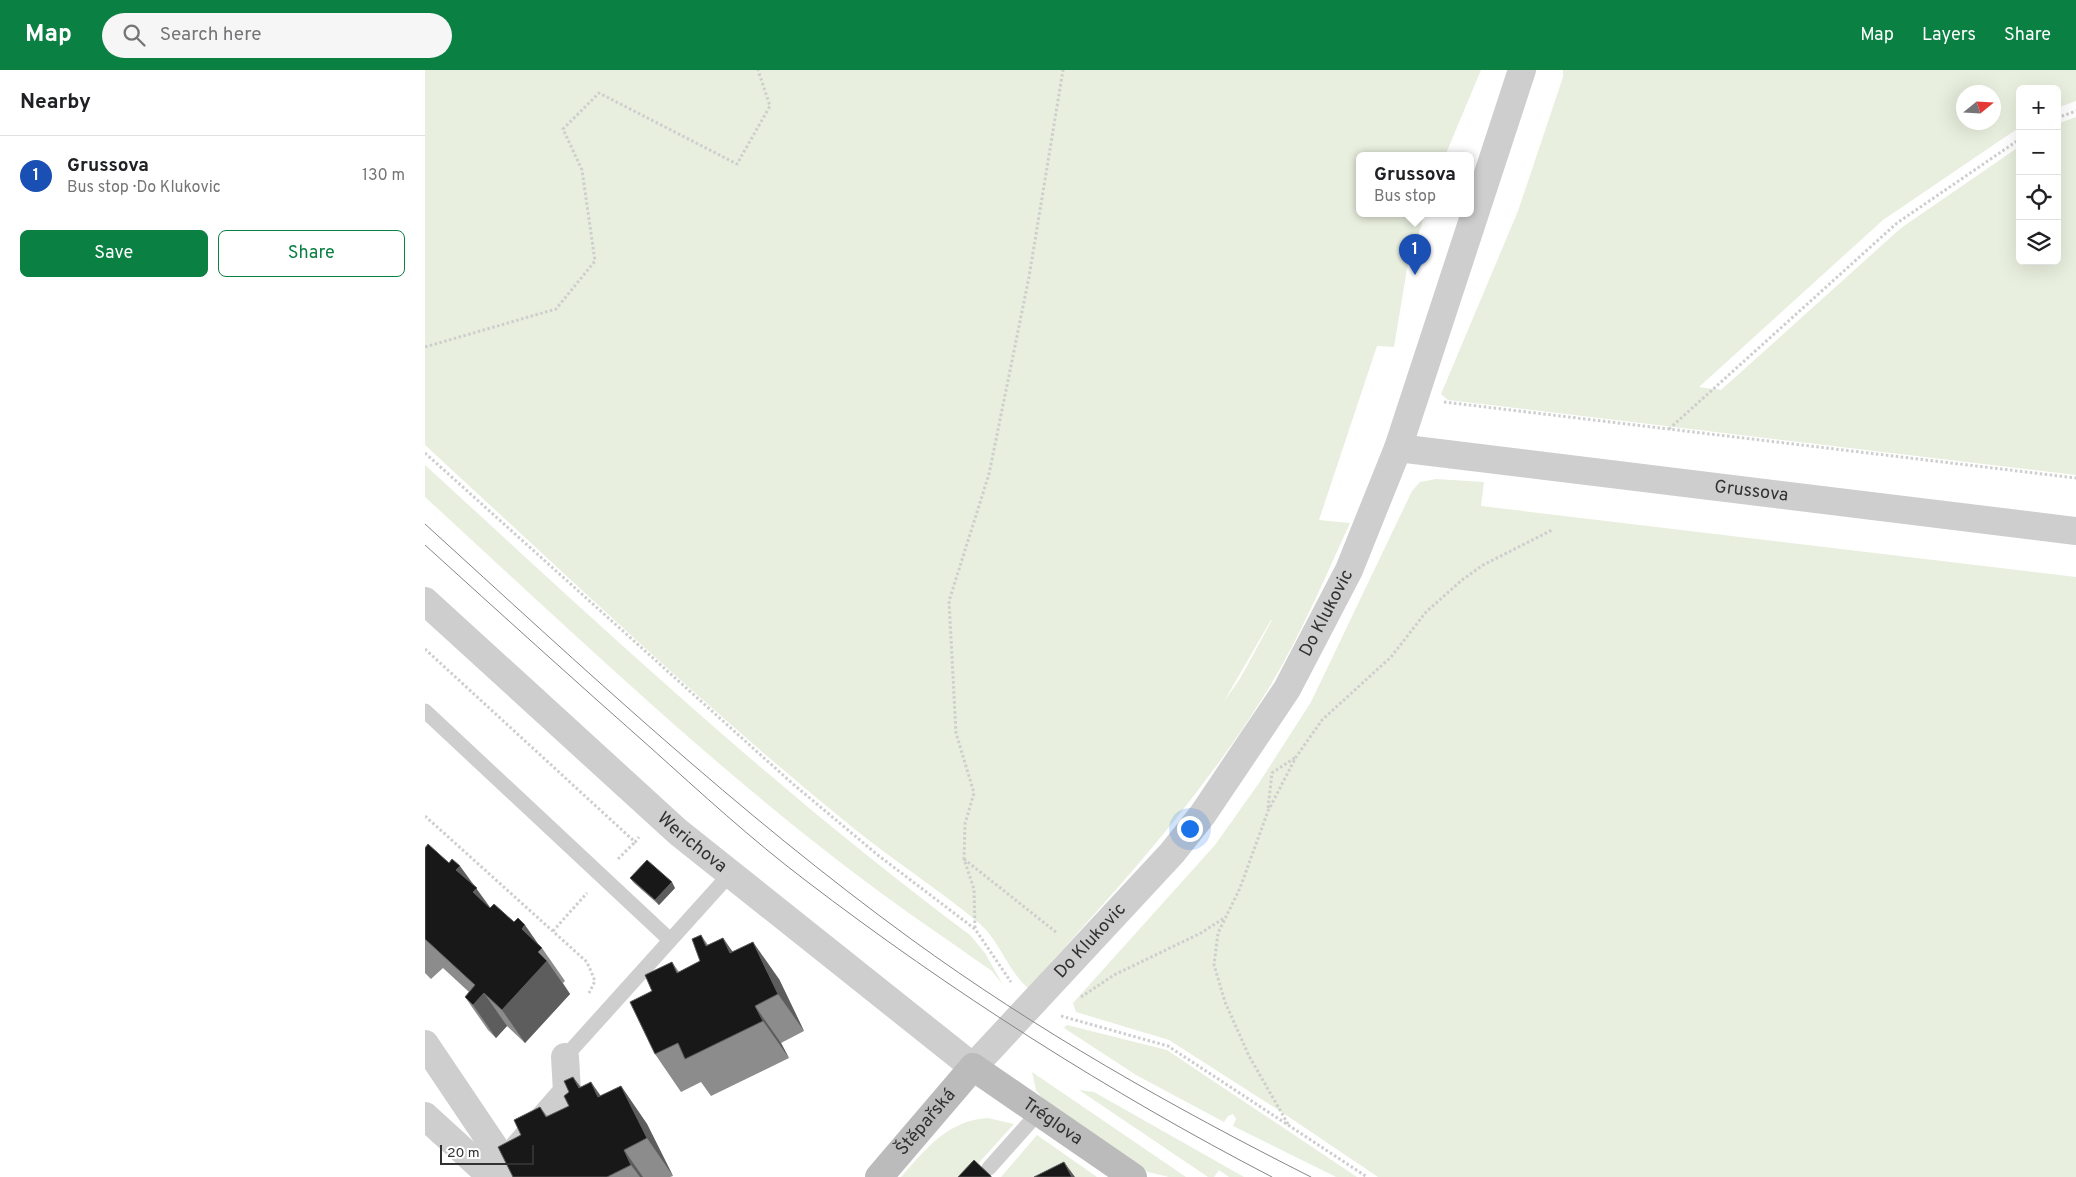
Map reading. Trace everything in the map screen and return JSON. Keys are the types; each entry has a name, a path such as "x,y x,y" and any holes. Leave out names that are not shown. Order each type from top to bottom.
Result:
{"street":[{"name":"Do Klukovic","path":"1474,215 1521,70"},
{"name":"Do Klukovic","path":"973,1066 1172,853 1203,814 1287,689 1349,570 1399,448 1473,217"},
{"name":"Grussova","path":"1399,448 2076,531"},
{"name":"Werichova","path":"425,601 678,832 973,1066"},
{"path":"425,1044 496,1174"},
{"path":"496,1174 567,1092 565,1057"},
{"name":"Tréglova","path":"973,1066 1133,1177"},
{"name":"Štěpařská","path":"879,1177 973,1066"},
{"path":"425,1116 496,1174"}],"lane":[{"path":"425,711 669,939"},
{"path":"565,1057 669,939 730,874"},
{"path":"989,1168 1039,1112"}],"path":[{"path":"425,347 556,309 595,262 582,170 563,130 599,93 737,164 770,106 758,70"},
{"path":"975,929 974,890 964,859 965,824 973,792 956,734 949,601 989,474 1029,277 1063,70"},
{"path":"2061,117 2076,111"},
{"path":"1668,429 1897,223 2016,142"},
{"path":"1414,399 2076,478"},
{"path":"425,453 793,784 879,856 975,929 1011,982 1054,1014 1169,1046 1367,1177"},
{"path":"1290,1126 1249,1056 1225,1002 1214,964 1218,932 1240,888 1268,811 1296,757 1322,720 1391,657 1427,612 1444,595 1483,565 1552,530"},
{"path":"1268,811 1271,772 1296,757"},
{"path":"425,816 587,962 595,982 587,996"},
{"path":"964,859 1081,952"},
{"path":"1079,998 1114,975 1201,933 1224,918"}],"green space":[{"path":"425,70 1481,70 1447,152 1356,152 1356,217 1424,217 1407,269 1394,347 1377,346 1319,520 1350,523 1298,635 1262,699 1209,776 1151,848 1028,988 1014,973 993,938 979,923 852,827 743,735 635,639 425,445","holes":["1271,620 1272,620 1241,677 1223,703"]},
{"path":"1563,70 2076,70 2076,101 2061,107 2061,85 2016,85 2016,130 1883,220 1699,387 1721,390 1901,228 2016,149 2016,265 2061,265 2061,123 2076,117 2076,475 1448,400 1441,394 1518,211 1563,77"},
{"path":"425,465 624,647 759,766 828,824 970,935 985,953 1003,985 992,971 908,913 827,852 723,767 623,679 425,497"},
{"path":"1436,479 1484,482 1481,506 2076,577 2076,1177 1378,1177 1169,1040 1076,1012 1073,1003 1215,845 1259,783 1311,702 1412,491 1420,482"},
{"path":"1067,1025 1167,1050 1357,1177 1336,1177 1233,1126 1236,1119 1233,1114 1228,1116 1224,1122 1136,1075 1064,1028"},
{"path":"1032,1072 1186,1177 1169,1177 1148,1172 1044,1100 1036,1090"},
{"path":"1079,1090 1094,1092 1244,1177 1229,1177 1219,1170 1214,1177 1208,1177"},
{"path":"988,1118 1014,1124 966,1177 901,1177 929,1147 949,1130 974,1120"},
{"path":"1037,1135 1097,1177 1001,1177"}],"building":[{"path":"428,844 449,863 452,859 460,866 456,870 477,888 473,892 490,908 494,904 514,922 518,918 525,925 522,929 542,948 538,952 547,961 502,1010 484,993 473,1005 465,997 475,985 425,939 425,848"},
{"path":"647,860 672,882 655,900 630,878"},
{"path":"701,935 706,946 723,938 730,953 753,942 778,994 755,1006 763,1021 685,1059 678,1043 655,1054 630,1002 652,991 645,975 672,962 677,973 700,961 692,939"},
{"path":"573,1077 579,1088 591,1082 598,1097 621,1086 647,1138 624,1150 631,1165 607,1177 513,1177 498,1147 521,1135 514,1120 540,1107 546,1117 569,1106 564,1096 569,1092 564,1081"},
{"path":"974,1160 991,1176 991,1177 958,1177"},
{"path":"1064,1162 1072,1177 1034,1177"}],"tram line":[{"path":"425,524 662,738 784,841 911,939 1007,1005 1106,1066 1207,1123 1311,1177"},
{"path":"425,545 727,816 785,864 860,921 1032,1039 1151,1111 1272,1177"}],"place":[{"name":"Grussova","path":"1415,275"}]}
